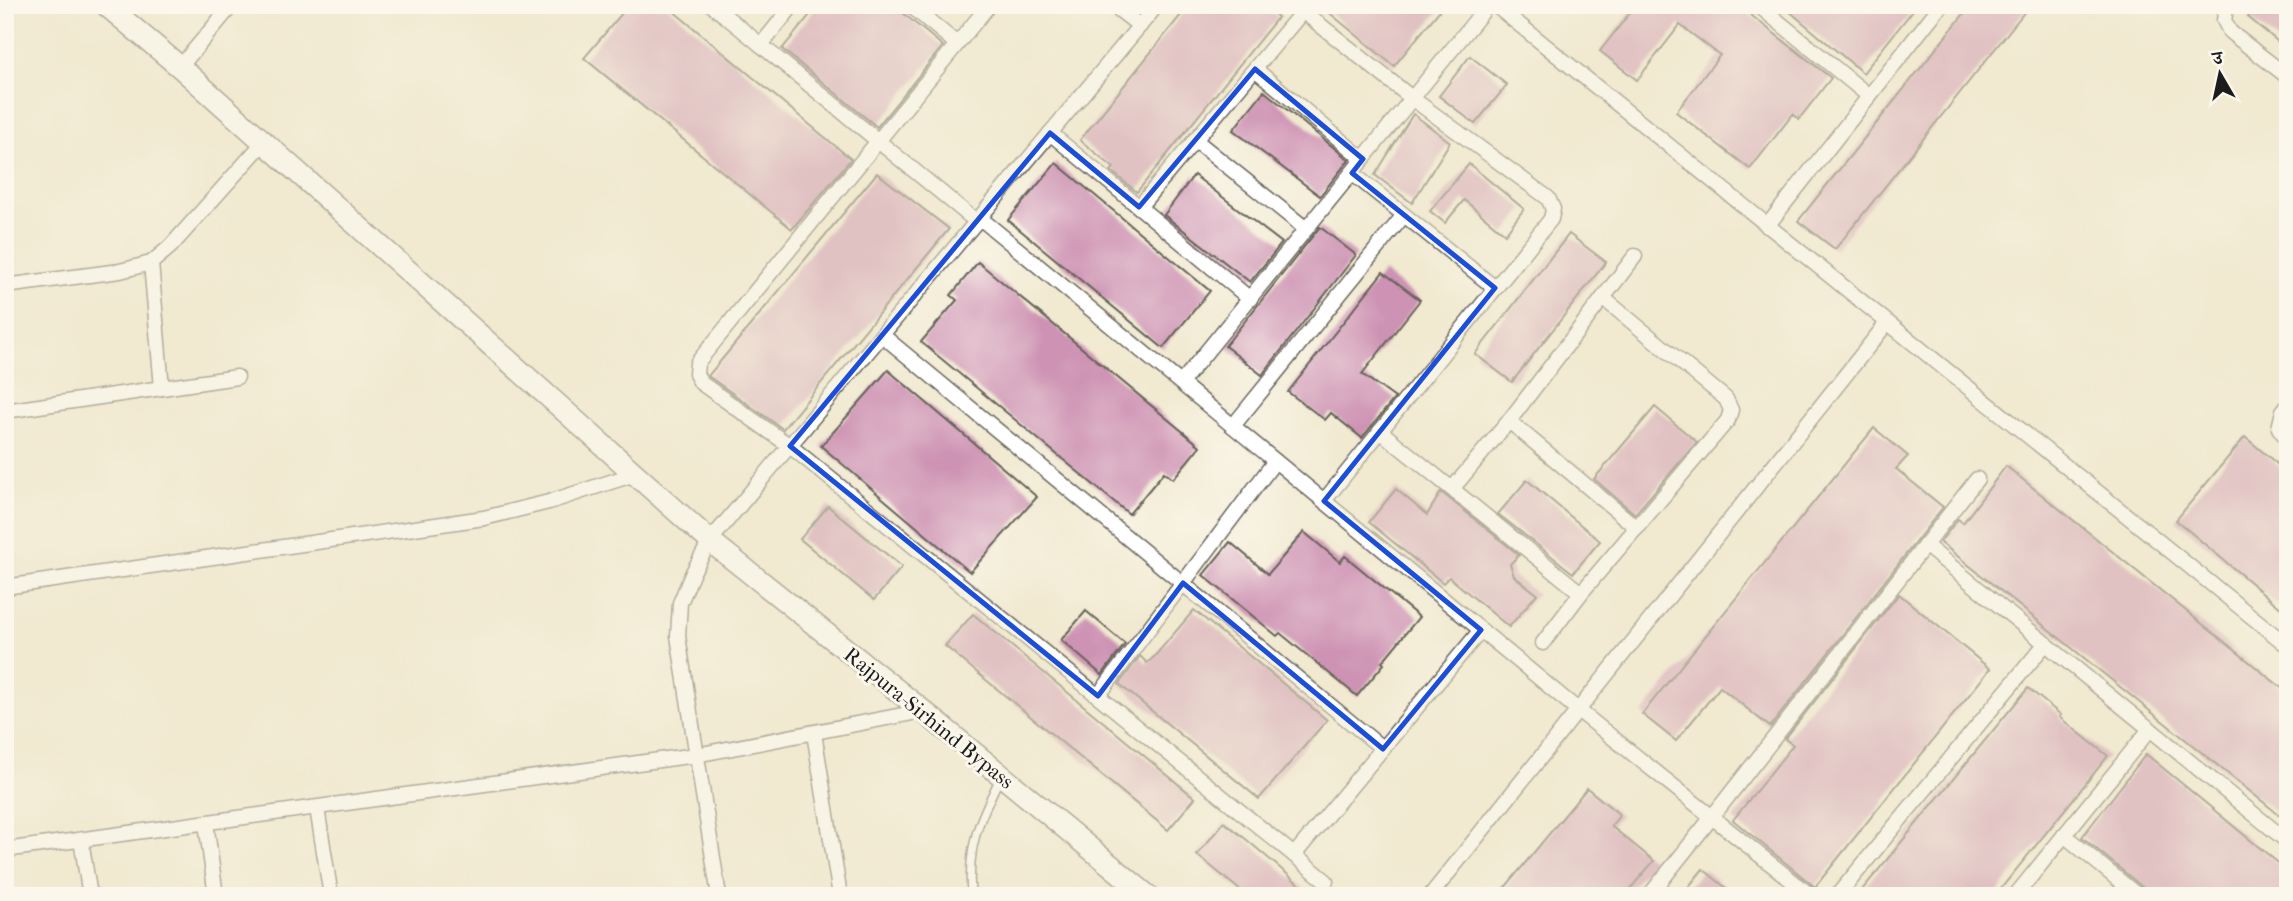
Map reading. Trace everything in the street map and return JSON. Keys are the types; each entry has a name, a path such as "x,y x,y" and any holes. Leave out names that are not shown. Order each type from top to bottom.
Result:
{"main road":[{"name":"Rajpura-Sirhind Bypass","path":"106,5 180,66 710,541 923,711 1147,896"}],"street":[{"path":"180,66 232,5"},
{"path":"712,5 1181,383 1578,710 1811,896"},
{"path":"761,45 793,5"},
{"path":"910,5 957,44"},
{"path":"989,5 697,363 696,374 701,383 790,446 1326,881"},
{"path":"1113,5 1139,26"},
{"path":"719,896 678,636 680,603 693,572 710,541 1157,5"},
{"path":"1181,383 1488,5"},
{"path":"1495,5 2288,646"},
{"path":"1758,5 1869,96"},
{"path":"1767,226 1941,5"},
{"path":"2227,5 2224,20 2230,32 2288,77"},
{"path":"1139,207 1255,69 1299,8 1413,99 1548,198 1553,209 1551,219 1324,501"},
{"path":"1255,69 1363,159"},
{"path":"1050,134 1250,299"},
{"path":"1195,140 1306,229"},
{"path":"5,286 120,271 150,263 170,247 264,142"},
{"path":"1352,173 1495,288"},
{"path":"1233,426 1404,215"},
{"path":"1452,489 1635,256"},
{"path":"150,263 162,388"},
{"path":"1543,643 1581,593 1728,420 1731,410 1727,399 1603,298"},
{"path":"1430,896 1887,323"},
{"path":"882,335 1382,749"},
{"path":"5,411 237,377"},
{"path":"2288,405 2283,411 2279,428 2288,440"},
{"path":"1508,421 1637,528"},
{"path":"1380,431 1581,593"},
{"path":"1098,696 1275,461"},
{"path":"5,587 484,518 550,502 635,474"},
{"path":"1649,896 1977,480"},
{"path":"1925,545 2288,842"},
{"path":"1294,856 1481,630"},
{"path":"1837,896 2046,643"},
{"path":"5,850 696,755 923,711"},
{"path":"2015,896 2150,729"},
{"path":"814,733 840,896"},
{"path":"317,808 331,896"},
{"path":"206,823 216,896"},
{"path":"2064,835 2138,896"},
{"path":"81,840 90,896"}],"lane":[{"path":"971,896 972,847 979,820 1001,776"}],"highlighted area":[{"path":"1255,69 1363,159 1352,173 1495,288 1324,501 1481,630 1383,749 1183,583 1098,696 790,446 1050,133 1139,207"}],"building":[{"path":"629,5 666,5 851,159 792,229 584,58"},
{"path":"818,5 893,5 943,46 877,127 782,49"},
{"path":"1189,5 1264,5 1278,17 1137,192 1111,171 1114,168 1080,140"},
{"path":"1320,5 1444,5 1394,66"},
{"path":"1636,5 1738,5 1831,78 1799,119 1793,114 1750,169 1676,112 1720,55 1680,25 1637,80 1600,51"},
{"path":"1782,5 1917,5 1863,73"},
{"path":"1971,5 2030,5 1835,249 1798,221"},
{"path":"2258,5 2288,5 2288,50 2248,17"},
{"path":"1470,56 1507,85 1475,124 1439,96"},
{"path":"1264,91 1349,160 1320,196 1233,130"},
{"path":"1413,114 1450,142 1412,203 1375,175"},
{"path":"1056,163 1210,291 1163,348 1008,220"},
{"path":"1469,164 1524,209 1505,234 1464,200 1445,223 1430,211"},
{"path":"877,173 949,229 783,429 708,376"},
{"path":"1194,175 1282,243 1250,282 1164,215"},
{"path":"1320,227 1356,255 1262,375 1225,346"},
{"path":"1569,234 1606,262 1512,382 1475,354"},
{"path":"978,262 1200,446 1173,479 1164,472 1129,514 921,342 957,300 951,295"},
{"path":"1383,272 1420,300 1362,374 1395,398 1362,438 1331,413 1325,420 1288,392"},
{"path":"888,370 1037,497 970,572 821,446"},
{"path":"1655,407 1697,442 1635,514 1594,479"},
{"path":"1874,428 1908,456 1896,469 1943,507 1770,727 1720,687 1676,741 1642,714"},
{"path":"2245,437 2288,473 2288,614 2176,520"},
{"path":"2006,466 2288,693 2288,822 1940,542 1958,519 1963,523"},
{"path":"1527,480 1600,541 1573,573 1498,514"},
{"path":"1396,489 1427,515 1441,492 1519,555 1510,564 1514,576 1537,594 1509,627 1449,577 1443,583 1369,522"},
{"path":"828,506 902,567 874,600 800,539"},
{"path":"1304,532 1340,562 1345,556 1419,617 1357,696 1280,633 1277,636 1203,575 1230,542 1268,574"},
{"path":"1899,594 1990,669 1815,887 1733,820 1793,745 1785,739"},
{"path":"1194,610 1327,720 1259,799 1119,684 1140,656 1147,663 1154,657"},
{"path":"1086,611 1125,644 1102,675 1061,640"},
{"path":"973,614 1195,798 1168,830 945,646"},
{"path":"2028,688 2108,756 1995,896 1857,896"},
{"path":"2146,754 2288,871 2288,896 2153,896 2082,837"},
{"path":"1587,788 1620,815 1611,826 1654,861 1625,896 1498,896"},
{"path":"1224,822 1313,896 1247,896 1197,855"},
{"path":"1703,869 1736,896 1681,896"}]}
